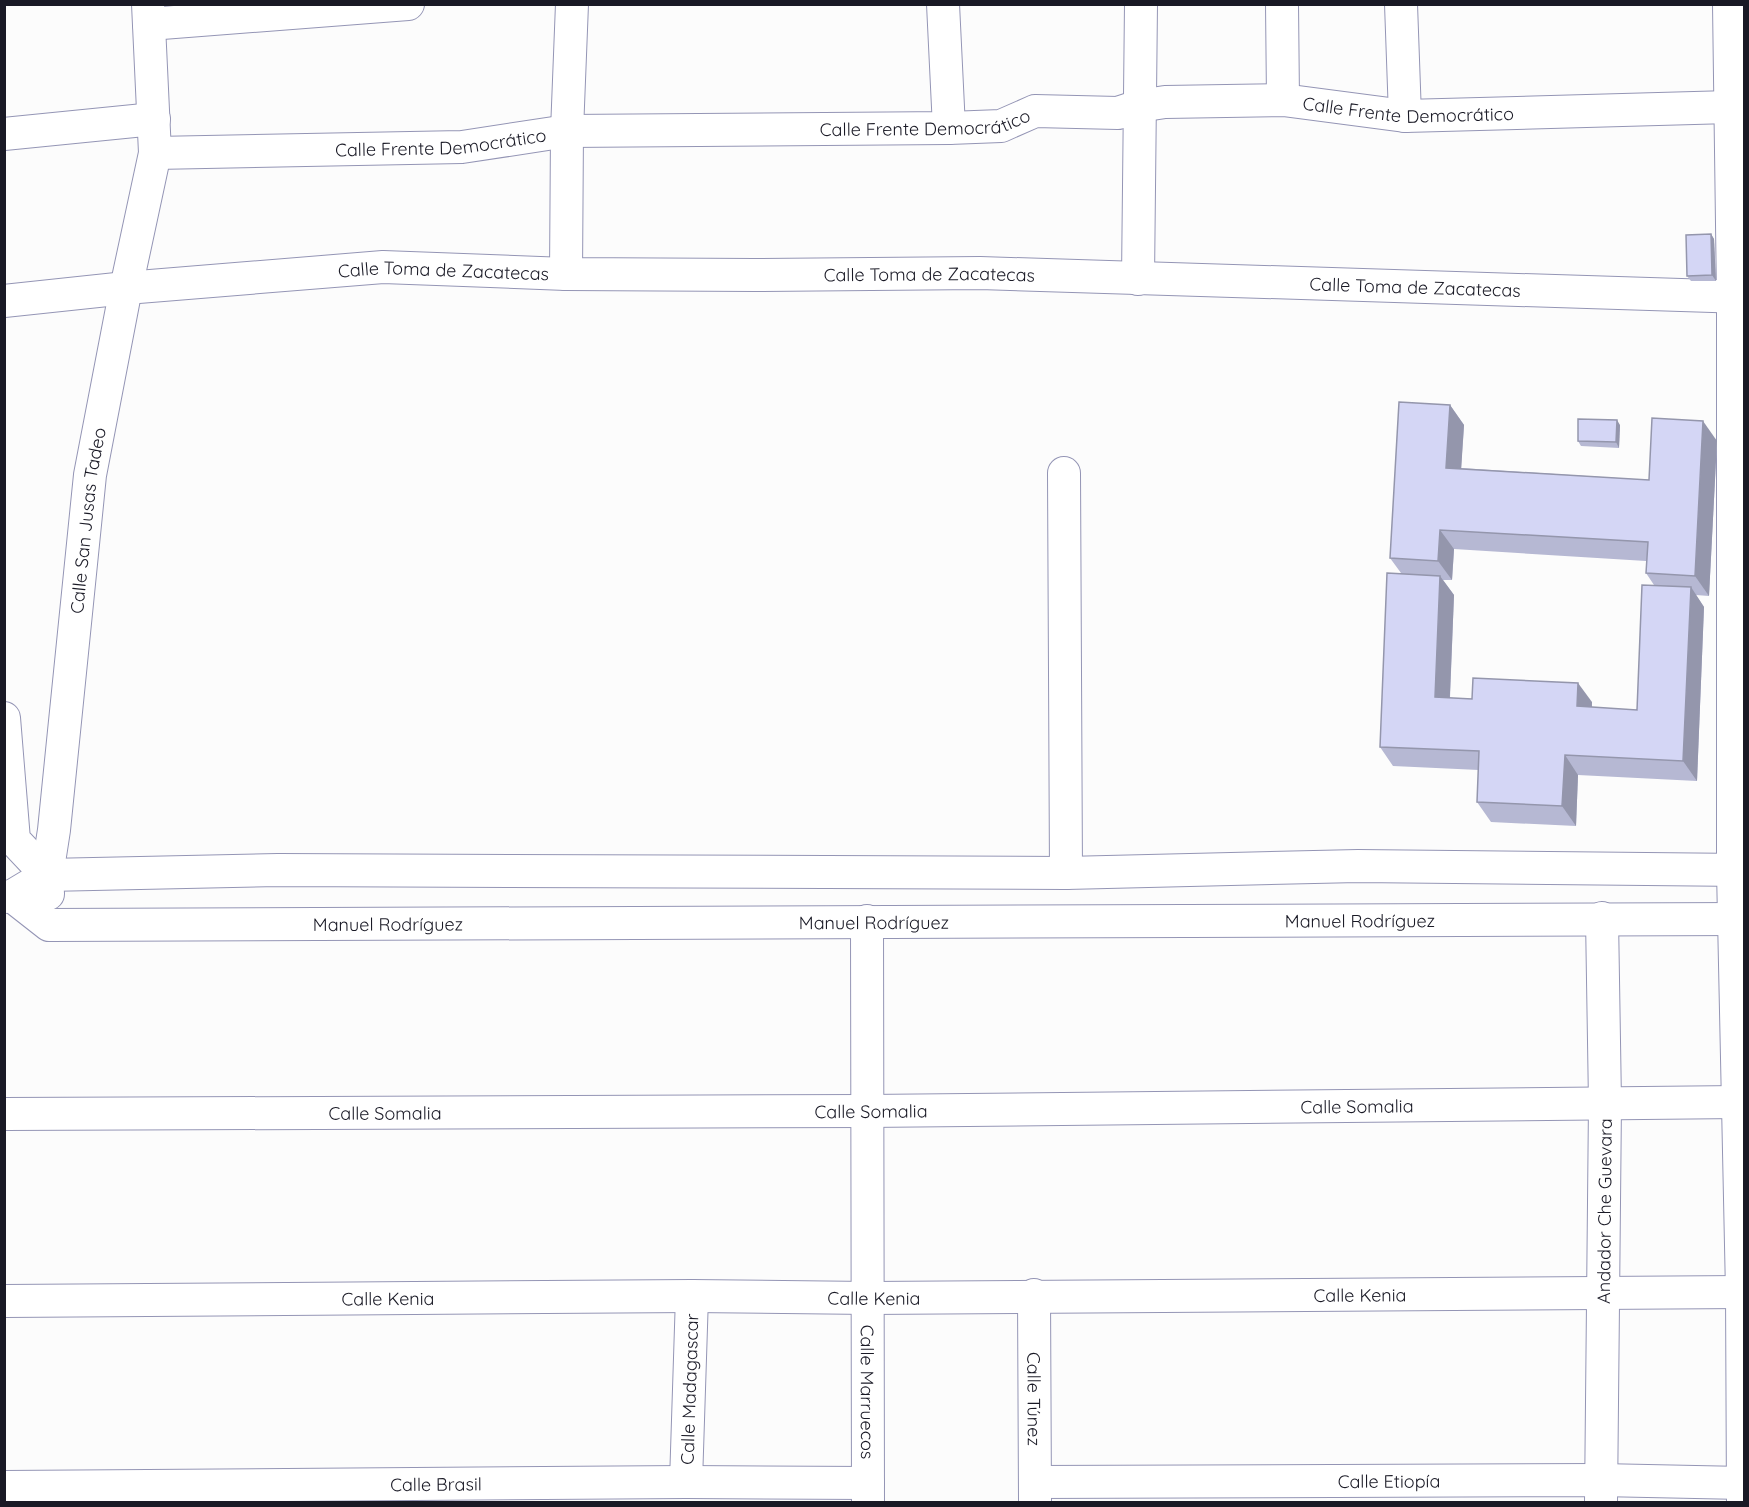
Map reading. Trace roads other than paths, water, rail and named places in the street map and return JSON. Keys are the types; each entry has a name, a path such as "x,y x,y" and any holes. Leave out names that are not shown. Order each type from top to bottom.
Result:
{"street":[{"path":"148,14 408,4"},
{"path":"566,274 567,131 572,4"},
{"path":"943,4 949,128"},
{"path":"1138,279 1141,4"},
{"path":"1282,4 1283,100"},
{"path":"1401,4 1405,116"},
{"path":"1729,4 1738,297 1739,1102 1743,1292 1743,1493"},
{"name":"Calle San Jusas Tadeo","path":"49,925 47,875 54,830 90,475 155,153 148,14"},
{"name":"Calle Frente Democrático","path":"155,153 462,147 567,131 1001,126 1035,111 1118,113 1139,106 1165,102 1283,100 1405,116 1731,107"},
{"path":"4,134 153,119"},
{"name":"Calle Toma de Zacatecas","path":"4,301 126,288 383,267 566,274 980,273 1738,297"},
{"path":"1064,473 1066,873"},
{"path":"4,718 14,840 47,875"},
{"path":"49,925 8,896 47,875 278,870 1066,873 1358,866 1739,871"},
{"name":"Andador Che Guevara","path":"1601,1491 1605,1103 1602,918"},
{"name":"Manuel Rodríguez","path":"49,925 1740,919"},
{"name":"Calle Marruecos","path":"867,921 868,1493"},
{"name":"Calle Somalia","path":"4,1114 867,1111 1739,1102"},
{"name":"Calle Kenia","path":"4,1301 1743,1292"},
{"name":"Calle Túnez","path":"1034,1295 1035,1492"},
{"name":"Calle Madagascar","path":"686,1482 692,1296"},
{"name":"Calle Brasil","path":"4,1487 686,1482 868,1493"},
{"name":"Calle Etiopía","path":"1035,1492 1743,1493"}]}
